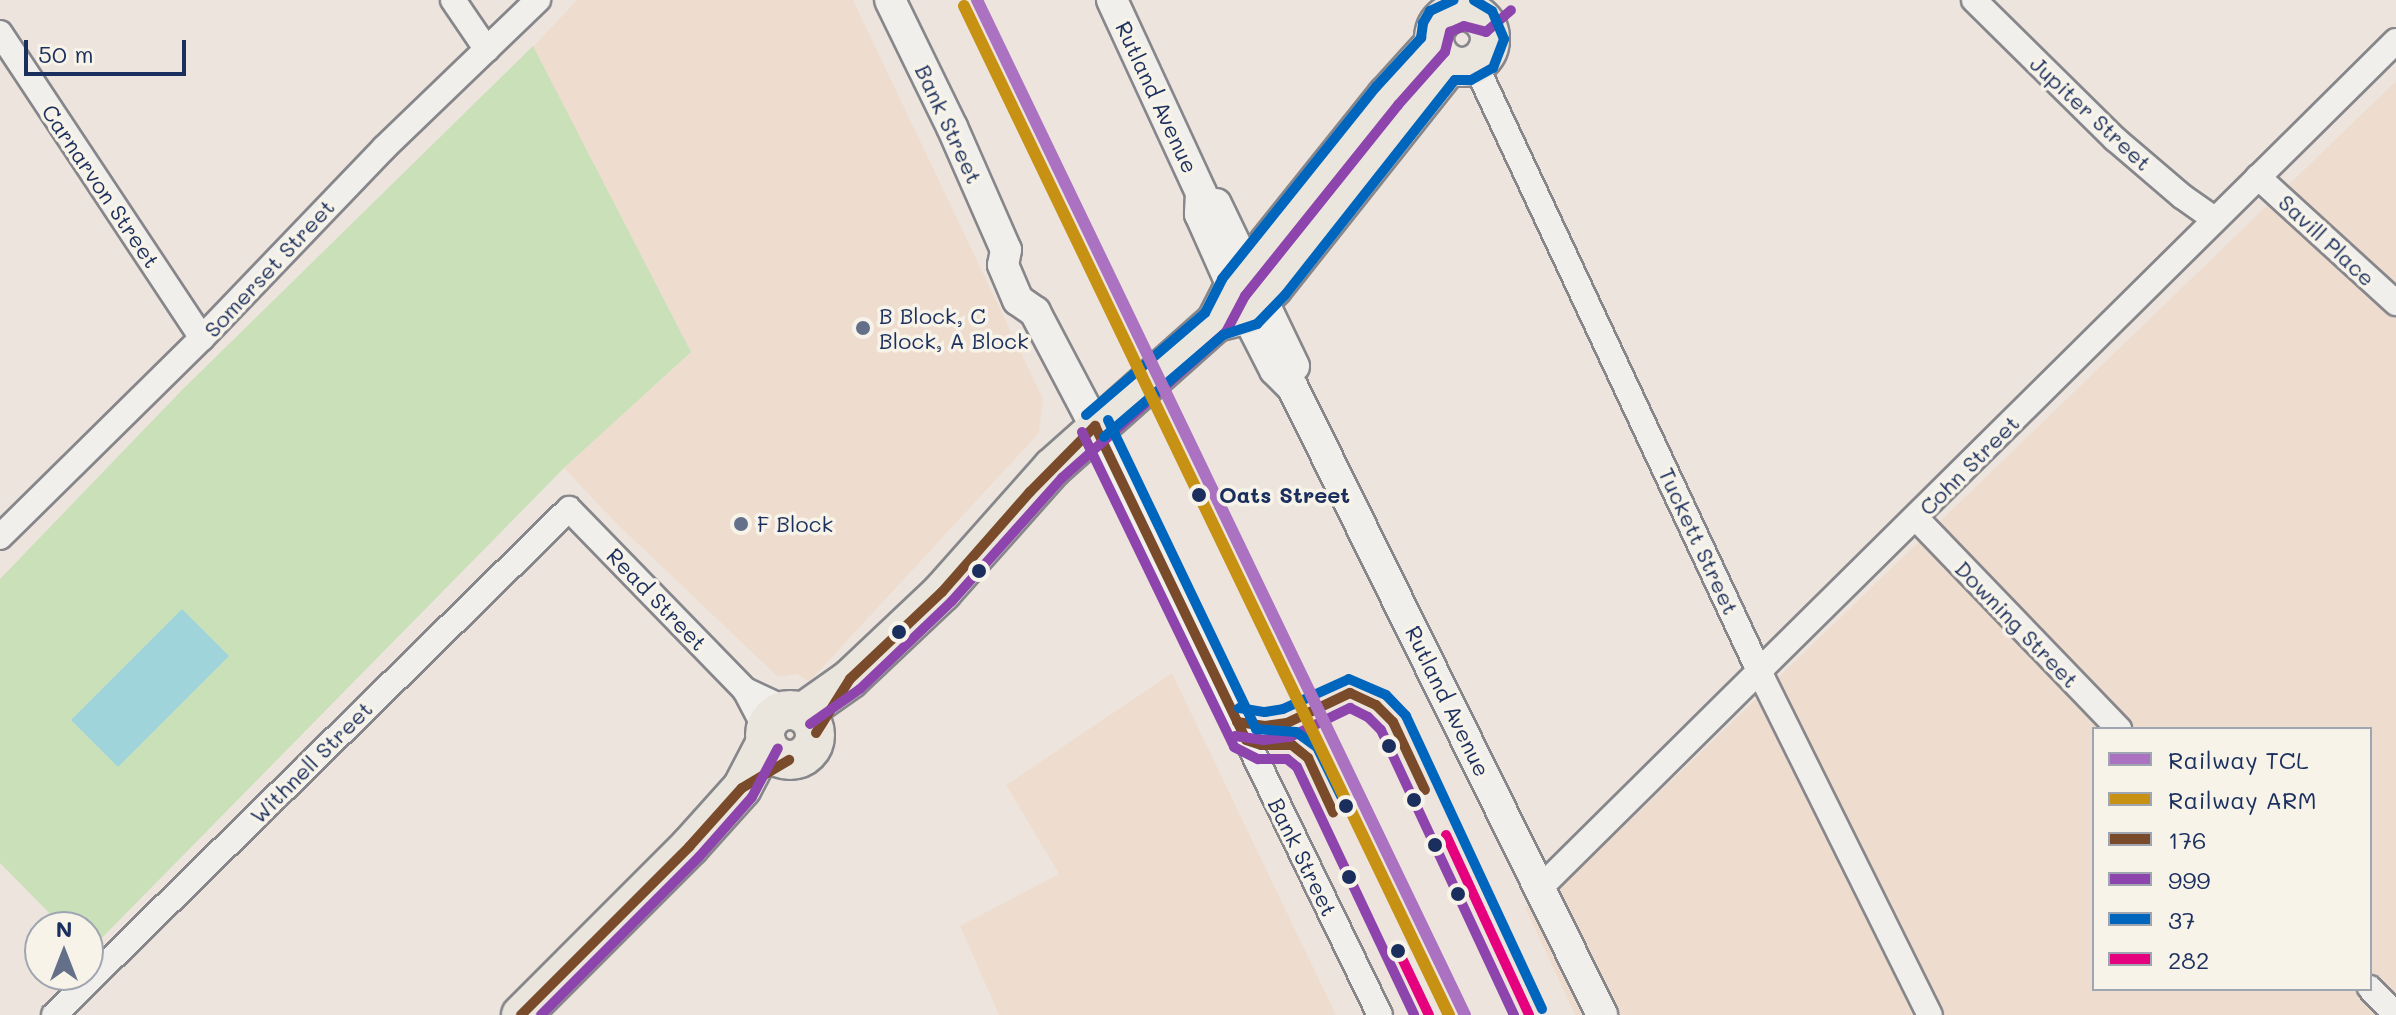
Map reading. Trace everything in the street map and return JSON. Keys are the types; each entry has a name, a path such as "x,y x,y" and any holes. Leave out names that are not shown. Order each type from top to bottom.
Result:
{"main road":[{"path":"521,1015 689,847 788,731 850,679 942,592 1030,492 1095,426 1242,298 1453,58 1490,43 1472,8 1436,27 1453,58"}],"street":[{"path":"453,0 487,50"},
{"name":"Somerset Street","path":"0,537 202,338 384,148 538,0"},
{"name":"Bank Street","path":"890,0 952,127 1006,250 1022,257 1036,293 1035,312 1095,426 1380,1015"},
{"name":"Rutland Avenue","path":"1112,0 1201,193 1217,205 1242,298 1295,365 1293,388 1602,1015"},
{"name":"Jupiter Street","path":"1974,0 2115,139 2168,185 2214,219"},
{"name":"Carnarvon Street","path":"0,33 202,338"},
{"name":"Cohn Street","path":"1540,888 2396,41"},
{"name":"Tuckett Street","path":"1453,58 1726,598 1760,673 1930,1015"},
{"name":"Savill Place","path":"2258,177 2396,303"},
{"name":"Read Street","path":"569,509 788,731"},
{"name":"Withnell Street","path":"54,1015 569,509"},
{"name":"Downing Street","path":"1916,518 2117,727"},
{"path":"2372,990 2396,1015"}],"shaded area":[{"path":"577,0 853,0 1043,399 1039,433 809,682 797,674 778,677 614,521 564,468 691,352 533,47"},
{"path":"2396,81 2396,1015 1575,1015 1525,907 1556,892"},
{"path":"1172,673 1336,1015 999,1015 960,926 1059,874 1006,785"}],"green space":[{"path":"533,46 691,352 564,468 104,936 104,911 47,911 0,863 0,579 181,391"}],"water":[{"path":"182,609 229,656 118,767 71,720"}],"rail line":[{"name":"TCL","path":"977,0 1465,1015"},
{"name":"ARM","path":"964,6 1449,1015"}],"transit line":[{"name":"37","path":"1086,415 1205,313 1222,279 1376,87 1421,38 1423,23 1430,11 1454,0"},
{"name":"37","path":"1104,437 1223,335 1257,324 1285,295 1455,80 1471,80 1493,68 1504,39 1492,11 1474,0"},
{"name":"999","path":"810,724 860,689 952,601 1062,478 1226,332 1245,296 1398,105 1445,52 1450,32 1464,26 1486,32 1511,10"},
{"name":"37","path":"1108,420 1256,729 1296,732 1317,747 1346,806"},
{"name":"176","path":"1095,426 1246,740 1261,745 1292,745 1308,758 1333,812"},
{"name":"176","path":"816,733 850,679 942,592 1030,492 1095,426"},
{"name":"999","path":"1082,432 1234,747 1258,759 1287,759 1297,767 1414,1015"},
{"name":"37","path":"1239,708 1265,712 1283,709 1349,679 1386,695 1406,716 1542,1009"},
{"name":"176","path":"1237,722 1265,726 1287,723 1350,693 1376,705 1393,722 1425,790"},
{"name":"999","path":"1235,736 1264,740 1290,737 1350,708 1368,717 1381,730 1514,1015"},
{"name":"999","path":"541,1015 699,857 752,797 778,748"},
{"name":"176","path":"521,1015 689,847 742,788 789,760"},
{"name":"282","path":"1446,835 1529,1015"},
{"name":"282","path":"1398,950 1429,1015"}],"place":[{"name":"B Block, C Block, A Block","path":"863,328"},
{"name":"Oats Street","path":"1199,495"},
{"name":"F Block","path":"741,524"}]}
